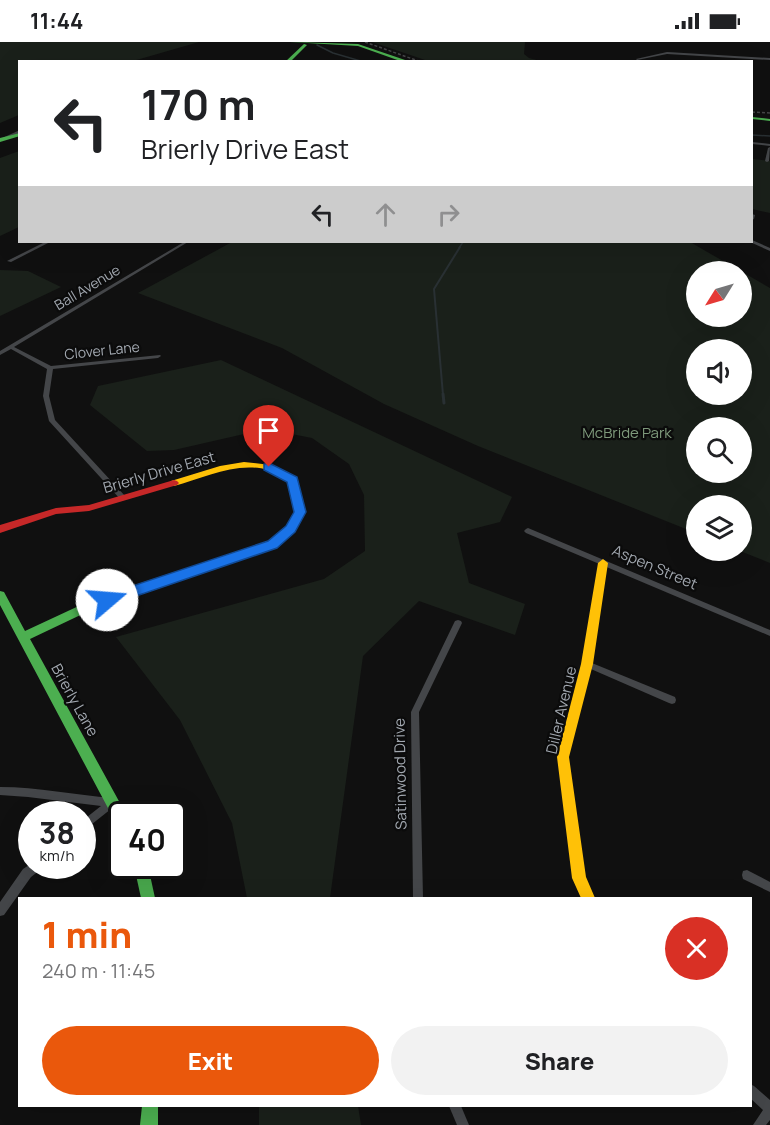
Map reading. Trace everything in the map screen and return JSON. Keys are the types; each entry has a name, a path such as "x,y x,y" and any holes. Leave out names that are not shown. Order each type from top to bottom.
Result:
{"street":[{"path":"292,42 305,45 338,43 360,45 403,60"},
{"path":"290,60 305,45"},
{"path":"637,59 667,53 770,59"},
{"path":"753,118 770,120"},
{"path":"1,140 18,133"},
{"path":"753,143 770,147 767,161"},
{"path":"753,242 770,250"},
{"path":"9,261 46,243"},
{"name":"Ball Avenue","path":"0,353 184,243"},
{"path":"11,347 50,368 46,396 52,421 123,498"},
{"name":"Clover Lane","path":"50,368 158,356"},
{"name":"Brierly Drive East","path":"0,529 56,511 89,508 221,469 245,465 269,467 292,480 300,512 290,529 273,544 87,607 23,637"},
{"name":"Aspen Street","path":"528,531 770,633"},
{"name":"Diller Avenue","path":"588,897 579,878 562,757 587,664 603,563"},
{"name":"Brierly Lane","path":"1,602 23,637 112,801"},
{"name":"Satinwood Drive","path":"418,897 415,712 458,623"},
{"path":"587,664 672,700"},
{"path":"0,791 108,802"},
{"path":"96,816 108,806"},
{"path":"747,875 770,887"},
{"path":"1,906 22,879"},
{"path":"144,879 148,897"},
{"path":"752,1092 770,1109 759,1125"},
{"path":"149,1125 150,1107"},
{"path":"455,1107 463,1125"}],"green space":[{"path":"0,42 199,42 136,60 18,60 18,115 0,123"},
{"path":"372,42 525,42 524,54 536,60 425,60"},
{"path":"18,151 18,227 0,236 0,158"},
{"path":"753,159 770,161 770,213 753,209"},
{"name":"McBride Park","path":"230,243 692,243 723,261 686,261 686,327 752,327 752,278 770,288 770,563 752,556 752,495 686,495 686,529 478,446 384,404 282,348 138,293"},
{"path":"0,270 28,271 61,287 0,316"},
{"path":"221,360 512,497 500,522 457,533 469,583 525,604 515,635 419,601 363,656 330,897 247,897 232,823 180,720 116,637 324,579 365,551 364,495 349,464 312,438 266,429 174,450 147,451 90,405 98,386"},
{"path":"259,1107 358,1107 361,1125 259,1125"}],"waterway":[{"path":"317,45 333,53 357,60"},
{"path":"753,135 770,136"},
{"path":"459,248 462,243"},
{"path":"443,395 434,289 460,247"},
{"path":"443,394 444,403"}],"railway":[{"path":"365,42 415,60"},
{"path":"753,112 770,113"}],"traffic: fast":[{"path":"292,42 358,45 403,60"},
{"path":"289,60 305,45"},
{"path":"753,118 770,120"},
{"path":"0,140 18,135"},
{"path":"23,637 87,607 157,583"},
{"path":"0,595 112,801"},
{"path":"144,879 148,897"},
{"path":"149,1125 150,1107"}],"traffic: slow":[{"path":"157,583 273,544 290,529 300,512 293,480 268,467 256,465 232,467 174,483"},
{"path":"588,897 579,878 563,757 587,664 603,563"}],"traffic: jam":[{"path":"0,529 56,511 89,508 174,483"}],"route":[{"path":"107,600 273,544 290,529 300,512 292,480 269,467"}]}
